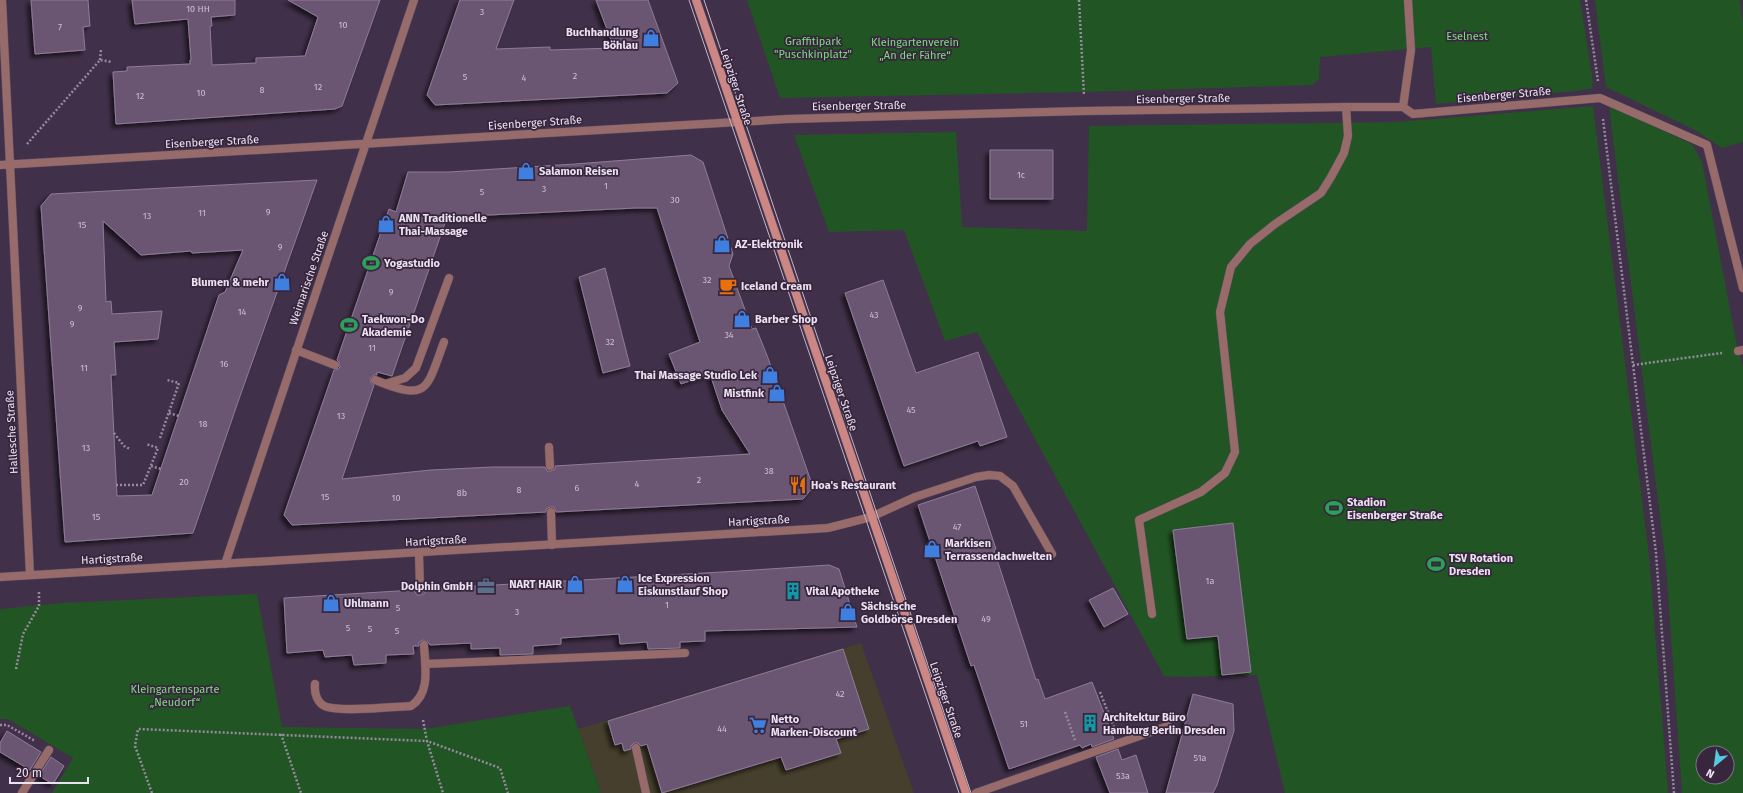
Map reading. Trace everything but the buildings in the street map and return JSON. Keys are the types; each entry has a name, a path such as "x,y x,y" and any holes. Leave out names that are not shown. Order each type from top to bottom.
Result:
{"main road":[{"name":"Leipziger Straße","path":"696,0 736,122 966,793"}],"street":[{"name":"Hallesche Straße","path":"2,0 30,575"},
{"name":"Weimarische Straße","path":"225,564 414,0"},
{"path":"1404,107 1411,50 1408,0"},
{"name":"Eisenberger Straße","path":"0,165 788,118 1346,107 1404,107 1413,114 1600,98 1707,146 1743,288"},
{"path":"1152,614 1139,520 1201,492 1225,473 1235,452 1220,312 1231,267 1250,244 1275,224 1321,193 1344,153 1348,136 1346,107"},
{"path":"385,384 405,378 416,368 449,278"},
{"path":"375,380 405,391 424,388 430,381 444,342"},
{"path":"296,350 335,365"},
{"path":"549,447 550,466"},
{"name":"Hartigstraße","path":"0,577 828,528 871,517 914,497 976,477 989,475 1000,476 1013,486 1052,554"},
{"path":"551,512 552,545"},
{"path":"418,552 420,590"},
{"path":"315,684 314,690 317,699 326,706 341,709 411,706 418,701 423,692 426,676 424,645"},
{"path":"425,664 685,653"},
{"path":"976,793 1168,726"},
{"path":"636,748 646,793"},
{"path":"22,793 49,750"}],"path":[{"path":"1079,0 1084,92"},
{"path":"1586,0 1600,98 1656,553 1674,793"},
{"path":"10,165 41,126 100,60 101,49"},
{"path":"100,60 112,62"},
{"path":"1633,365 1741,350"},
{"path":"160,438 179,383 167,380"},
{"path":"169,413 179,416"},
{"path":"114,433 124,446 130,449"},
{"path":"116,485 143,485 158,448 146,444"},
{"path":"151,466 161,468"},
{"path":"16,669 23,634 39,606 39,575"},
{"path":"1100,692 1120,743"},
{"path":"1065,712 1081,756"},
{"path":"0,725 7,725 49,750"},
{"path":"152,793 135,746 138,729 427,741 500,768 508,793"},
{"path":"425,729 427,741 443,793"},
{"path":"281,734 301,793"}],"shaded area":[{"path":"861,643 914,793 597,793 601,791 578,729"}],"green space":[{"path":"747,0 1580,0 1593,82 1591,89 1436,104 1431,47 1320,57 1319,79 1312,85 1085,92 780,98"},
{"path":"1595,0 1740,0 1743,23 1743,142 1722,148 1693,129 1606,87"},
{"name":"Stadion Eisenberger Straße","path":"1593,106 1649,556 1668,793 1285,793 1257,675 1185,677 1164,676 977,332 945,341 904,230 829,232 794,135 956,132 962,227 1087,231 1089,126 1397,122"},
{"path":"1609,106 1692,144 1702,162 1737,346 1743,367 1743,793 1682,793 1666,565"},
{"name":"Kleingartensparte „Neudorf“","path":"257,594 282,727 425,729 570,706 601,792 52,793 73,758 8,719 0,719 0,609 63,603"}],"tram line":[{"path":"689,0 959,793"},
{"path":"704,0 971,793"}],"place":[{"name":"Buchhandlung Böhlau","path":"651,38"},
{"name":"Salamon Reisen","path":"526,171"},
{"name":"ANN Traditionelle Thai-Massage","path":"386,224"},
{"name":"AZ-Elektronik","path":"722,244"},
{"name":"Yogastudio","path":"371,263"},
{"name":"Blumen & mehr","path":"282,282"},
{"name":"Iceland Cream","path":"728,286"},
{"name":"Barber Shop","path":"742,319"},
{"name":"Taekwon-Do Akademie","path":"349,325"},
{"name":"Thai Massage Studio Lek","path":"770,375"},
{"name":"Mistfink","path":"777,393"},
{"name":"Hoa's Restaurant","path":"798,485"},
{"name":"Stadion Eisenberger Straße","path":"1334,508"},
{"name":"Markisen Terrassendachwelten","path":"932,549"},
{"name":"TSV Rotation Dresden","path":"1436,564"},
{"name":"NART HAIR","path":"575,584"},
{"name":"Ice Expression Eiskunstlauf Shop","path":"625,584"},
{"name":"Dolphin GmbH","path":"486,586"},
{"name":"Vital Apotheke","path":"793,591"},
{"name":"Uhlmann","path":"331,603"},
{"name":"Sächsische Goldbörse Dresden","path":"848,612"},
{"name":"Architektur Büro Hamburg Berlin Dresden","path":"1090,723"},
{"name":"Netto Marken-Discount","path":"758,725"}],"park label":[{"name":"Eselnest","path":"1467,36"},
{"name":"Graffitipark \"Puschkinplatz\"","path":"813,47"},
{"name":"Kleingartenverein „An der Fähre“","path":"915,48"}]}
